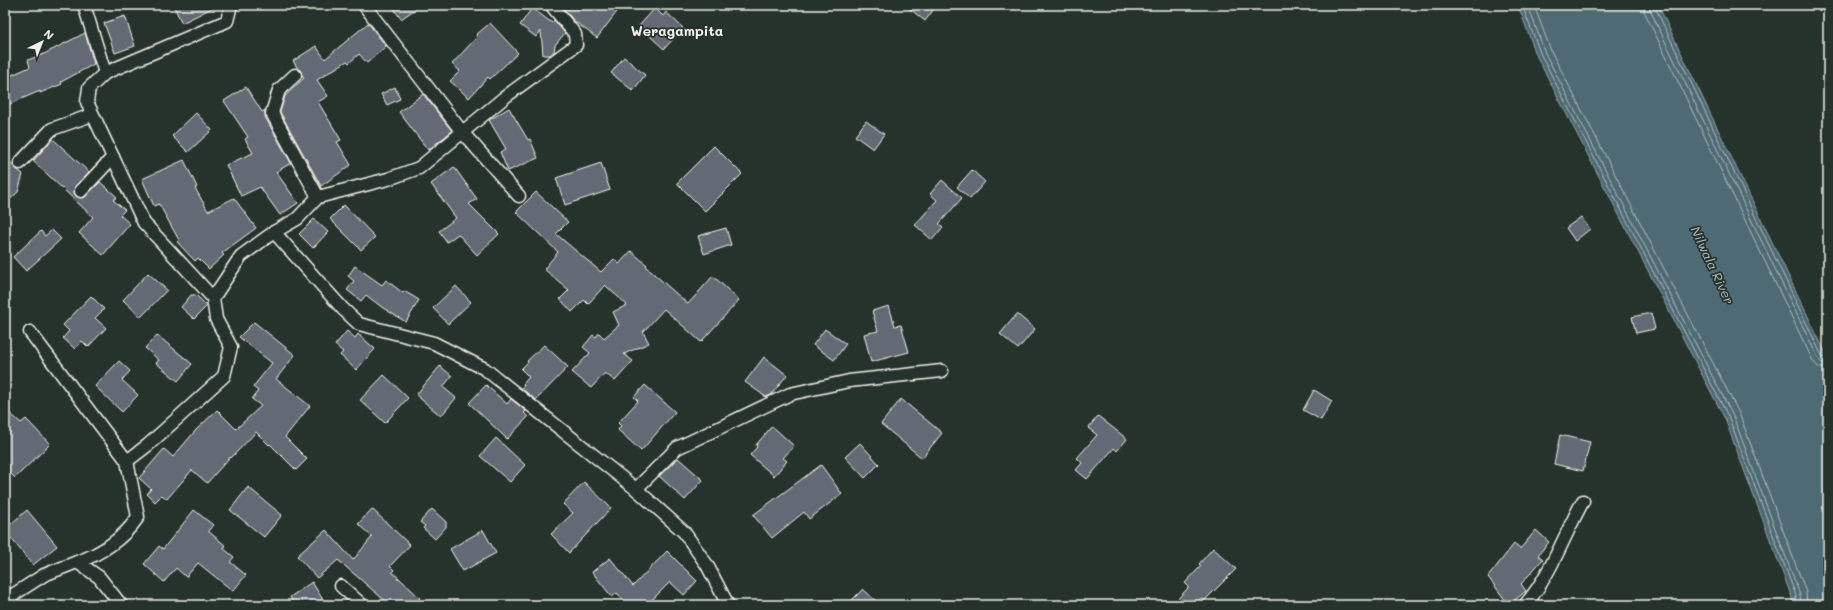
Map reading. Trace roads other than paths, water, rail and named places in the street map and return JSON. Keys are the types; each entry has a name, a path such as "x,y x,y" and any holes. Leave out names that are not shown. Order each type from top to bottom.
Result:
{"street":[{"path":"84,5 105,73"},
{"path":"127,461 148,445 224,376 231,347 216,319 213,298 144,223 92,115 87,102 89,88 105,73 228,21 231,5"},
{"path":"364,5 463,133 519,196"},
{"path":"213,298 241,256 274,232 297,219 318,197 388,179 419,168 505,97 576,44 575,34 551,5"},
{"path":"295,75 279,90 272,113 318,197"},
{"path":"20,163 52,129 92,115"},
{"path":"81,191 113,157"},
{"path":"274,232 343,309 359,324 434,343 485,369 636,489 684,532 707,565 728,605"},
{"path":"5,600 44,575 93,557 129,530 138,516 127,461 30,332"},
{"path":"636,489 677,448 790,394 849,381 942,371"},
{"path":"1525,605 1534,594 1553,563 1570,524 1583,501"},
{"path":"77,562 98,577 121,605"},
{"path":"341,586 362,605"}],"water":[{"name":"Nilwala River","path":"1518,5 1658,5 1828,358 1828,605 1792,605 1792,598 1725,419 1537,57"}],"district":[{"name":"Weragampita","path":"677,30"}]}
